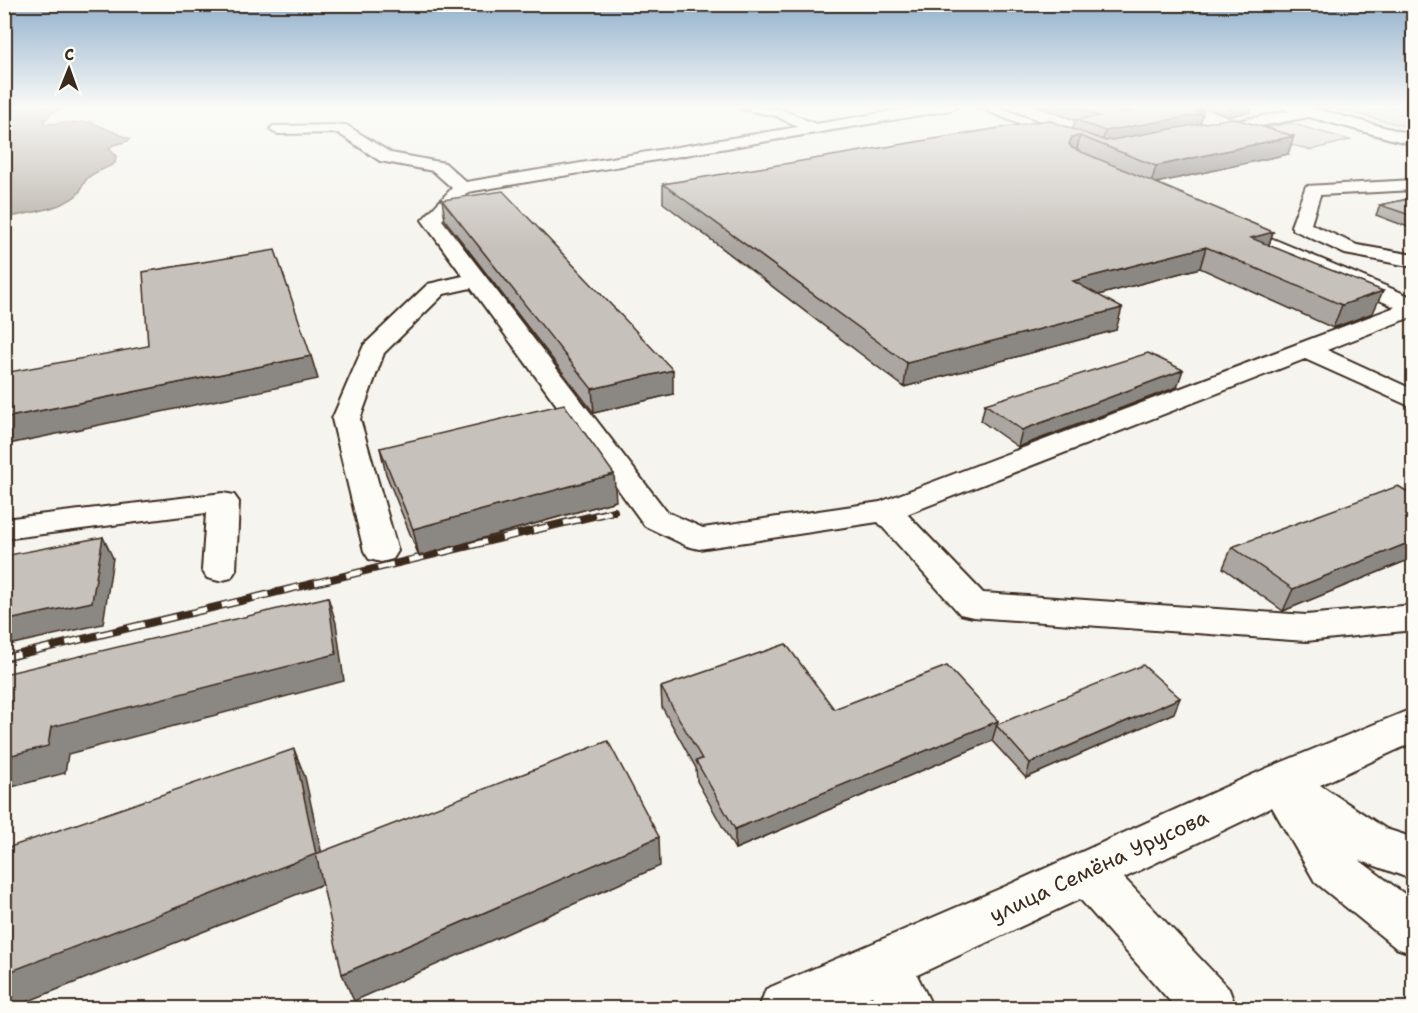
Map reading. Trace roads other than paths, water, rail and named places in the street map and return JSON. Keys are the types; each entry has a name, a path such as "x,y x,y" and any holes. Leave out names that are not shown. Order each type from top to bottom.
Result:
{"street":[{"path":"380,153 386,157 439,167 462,188"},
{"path":"670,153 462,188 432,220 656,519 699,539 886,511 1306,351 1413,307"},
{"path":"1413,185 1312,190 1301,226 1352,250 1413,261"},
{"path":"1217,221 1413,307"},
{"path":"381,551 346,419 373,350 436,289 476,280"},
{"path":"1306,351 1413,400"},
{"path":"4,529 223,502 219,570"},
{"path":"886,511 972,605 1306,628 1413,617"},
{"name":"улица Семёна Урусова","path":"785,1008 895,987 1087,872 1280,782 1413,724"},
{"path":"1280,782 1371,844 1413,859"},
{"path":"1280,782 1332,867 1413,931"},
{"path":"1087,872 1210,1008"}],"railway":[{"path":"4,658 614,511"}]}
